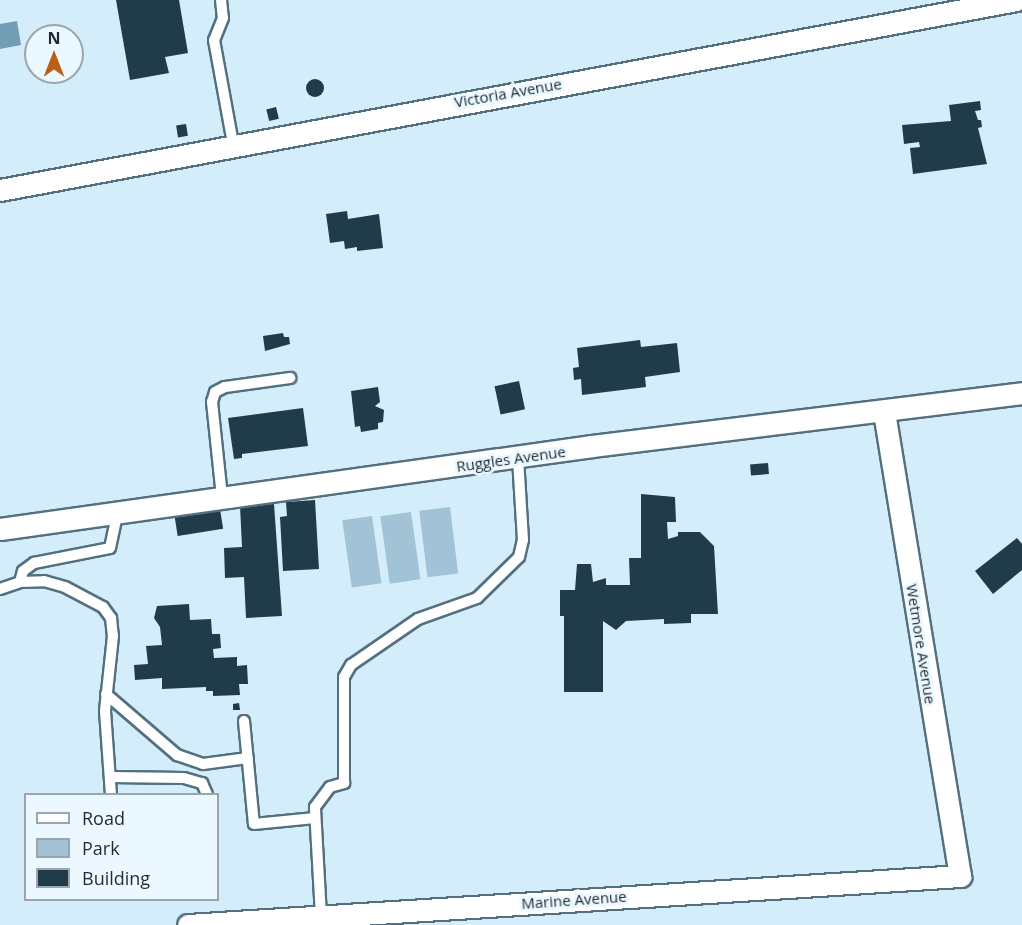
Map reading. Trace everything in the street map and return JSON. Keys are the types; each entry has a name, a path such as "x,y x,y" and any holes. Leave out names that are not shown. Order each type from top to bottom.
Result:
{"street":[{"name":"Victoria Avenue","path":"0,190 233,144 1016,0"},
{"name":"Ruggles Avenue","path":"0,529 117,514 222,497 1022,393"},
{"name":"Wetmore Avenue","path":"884,411 960,876"},
{"name":"Marine Avenue","path":"188,925 960,876"}],"lane":[{"path":"221,0 223,18 214,40 233,144"},
{"path":"222,497 212,402 214,392 225,387 290,378"},
{"path":"321,916 315,818 321,795 330,787 344,783 341,692 351,665 417,619 477,598 519,557 523,540 518,458"},
{"path":"20,582 23,571 34,563 110,548 117,514"},
{"path":"0,589 20,582 44,581 65,587 103,607 111,618 113,636 106,694 111,793"},
{"path":"106,694 177,755 203,764 248,758"},
{"path":"244,721 255,824 315,818"},
{"path":"193,781 196,761"},
{"path":"111,777 193,781 202,783 206,793"}],"green space":[{"path":"450,507 458,574 427,577 419,511"},
{"path":"411,512 420,579 390,584 380,516"},
{"path":"372,516 381,583 352,588 342,520"}],"shaded area":[{"path":"17,21 21,45 0,49 0,24"}],"building":[{"path":"116,0 179,0 188,53 165,57 169,73 130,80"},
{"path":"315,79 322,81 324,88 322,95 315,97 308,95 306,88 308,81"},
{"path":"980,101 981,110 975,111 978,120 981,120 982,127 978,128 987,164 913,174 910,148 920,147 919,142 904,144 902,125 951,121 949,105"},
{"path":"276,107 279,119 269,121 266,109"},
{"path":"186,124 188,136 178,137 176,126"},
{"path":"347,211 348,219 379,214 383,248 357,251 357,247 345,249 344,241 330,243 326,214"},
{"path":"283,333 284,337 289,337 290,344 265,351 263,336"},
{"path":"640,340 641,347 677,343 680,372 645,377 646,387 582,395 581,379 574,380 573,368 579,367 577,348"},
{"path":"519,381 525,409 501,415 495,386"},
{"path":"378,387 380,402 375,406 384,410 383,422 378,423 378,429 361,432 360,426 355,427 351,391"},
{"path":"303,408 308,446 242,454 242,458 234,459 228,418"},
{"path":"768,463 769,474 751,476 750,465"},
{"path":"641,494 675,497 676,522 667,522 668,539 678,536 678,532 700,532 714,546 718,614 691,614 691,623 664,624 664,619 626,621 616,630 603,621 603,692 564,692 564,616 560,616 560,590 575,590 577,564 591,564 593,582 606,578 606,585 630,585 629,558 641,558"},
{"path":"315,500 319,569 283,571 280,517 287,516 286,502"},
{"path":"274,504 282,616 246,618 244,577 225,578 224,548 242,547 240,506"},
{"path":"220,509 223,529 178,536 175,516"},
{"path":"1017,538 1022,544 1022,570 993,594 975,571"},
{"path":"189,604 190,620 211,619 212,634 220,634 221,648 213,649 214,658 237,657 237,666 247,665 248,684 239,684 240,695 213,696 213,691 206,691 206,687 162,689 162,678 135,680 134,665 148,664 146,646 162,645 160,627 154,618 157,606"},
{"path":"239,703 240,710 233,710 233,704"}]}
